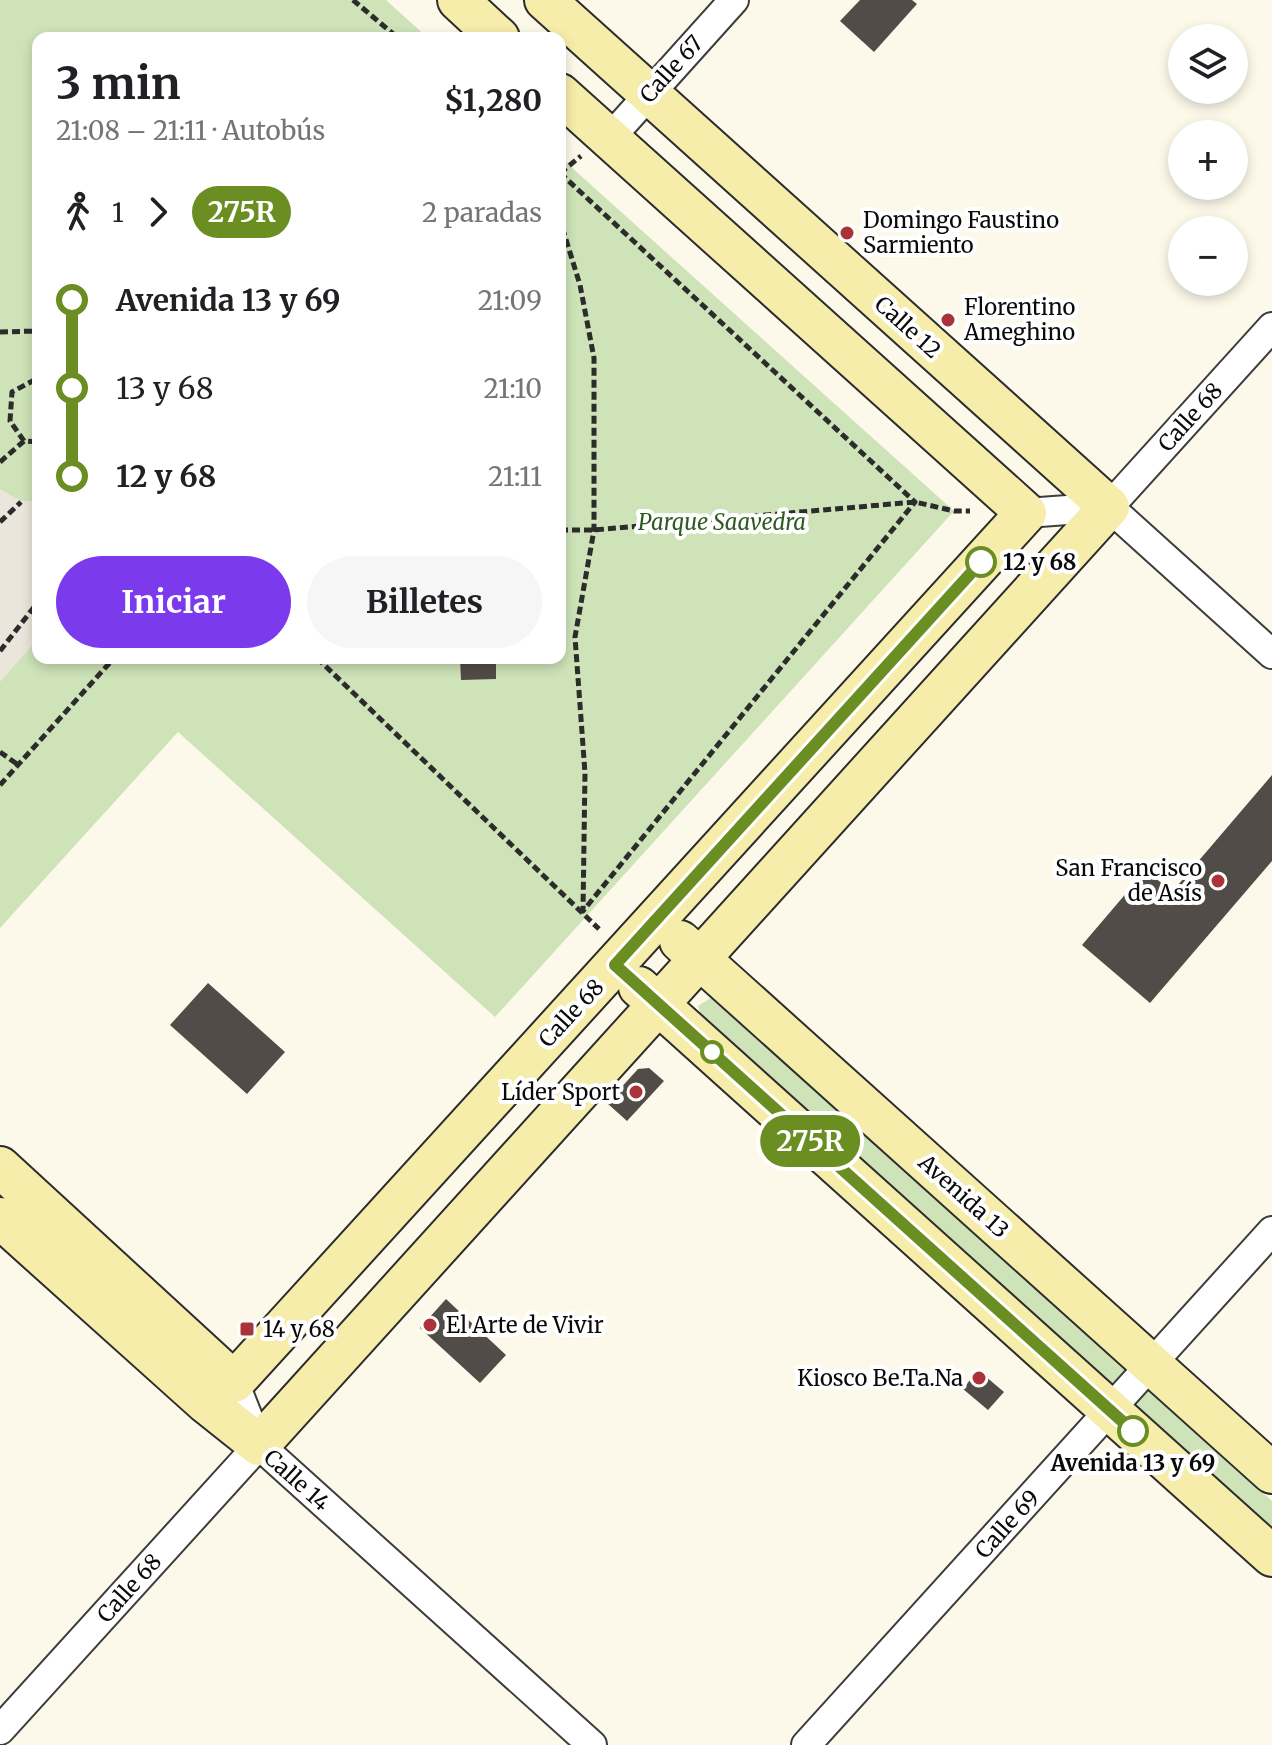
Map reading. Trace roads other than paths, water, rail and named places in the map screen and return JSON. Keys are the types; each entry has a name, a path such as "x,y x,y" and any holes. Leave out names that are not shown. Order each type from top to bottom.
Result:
{"main road":[{"path":"458,0 493,32"},
{"name":"Calle 12","path":"545,0 1109,507"},
{"path":"566,102 600,144 1026,513"},
{"name":"Calle 68","path":"259,1445 1109,507"},
{"name":"Calle 68","path":"234,1382 1026,513"},
{"name":"Avenida 13","path":"656,920 1272,1473"},
{"path":"615,965 1272,1556"},
{"path":"0,1167 234,1382"},
{"name":"Calle 14","path":"0,1218 205,1402 259,1445"}],"street":[{"name":"Calle 67","path":"600,144 734,0"},
{"name":"Calle 68","path":"1109,507 1272,327"},
{"path":"1026,513 1109,507"},
{"name":"Calle 12","path":"1109,507 1272,654"},
{"name":"Calle 69","path":"806,1745 1272,1231"},
{"path":"234,1382 259,1445"},
{"name":"Calle 68","path":"0,1730 259,1445"},
{"name":"Calle 14","path":"259,1445 592,1745"}],"place":[{"name":"Domingo Faustino Sarmiento","path":"847,233"},
{"name":"Florentino Ameghino","path":"948,320"},
{"name":"12 y 68","path":"981,562"},
{"name":"San Francisco de Asís","path":"1218,881"},
{"name":"Líder Sport","path":"636,1092"},
{"name":"El Arte de Vivir","path":"430,1325"},
{"name":"14 y 68","path":"247,1329"},
{"name":"Kiosco Be.Ta.Na","path":"979,1378"},
{"name":"Avenida 13 y 69","path":"1133,1431"}],"park label":[{"name":"Parque Saavedra","path":"722,522"}]}
